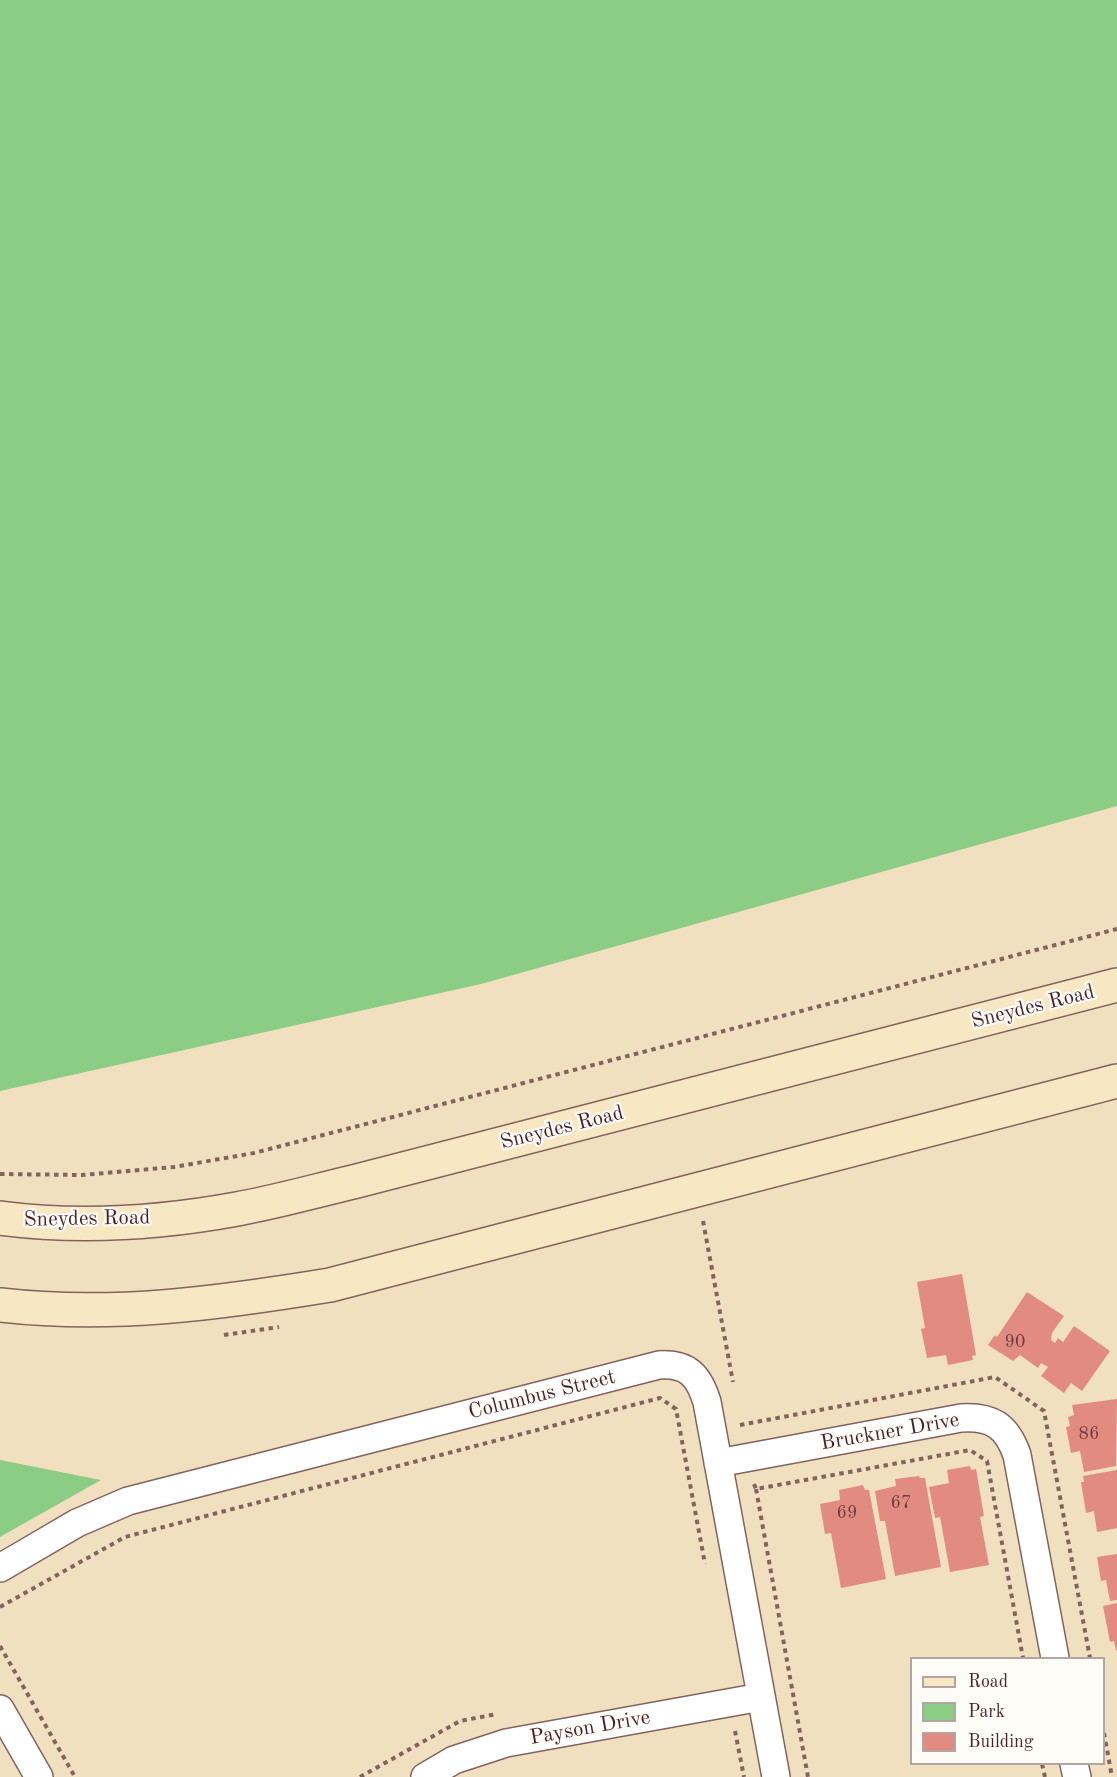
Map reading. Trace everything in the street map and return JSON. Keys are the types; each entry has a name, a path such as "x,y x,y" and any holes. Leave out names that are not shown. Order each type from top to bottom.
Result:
{"main road":[{"name":"Sneydes Road","path":"0,1218 68,1222 121,1221 237,1209 353,1182 1117,985"},
{"path":"0,1305 72,1310 150,1310 215,1304 330,1286 1117,1081"}],"street":[{"name":"Columbus Street","path":"0,1568 76,1523 128,1501 659,1365 671,1364 687,1368 702,1385 776,1777"},
{"name":"Bruckner Drive","path":"718,1463 961,1418 986,1418 996,1422 1005,1429 1017,1455 1055,1657"},
{"name":"Payson Drive","path":"425,1777 454,1760 506,1743 761,1697"},
{"path":"0,1708 39,1777"}],"path":[{"path":"0,1174 82,1175 174,1167 254,1153 1117,929"},
{"path":"704,1221 734,1390"},
{"path":"740,1425 995,1377 1044,1411 1090,1657"},
{"path":"0,1606 125,1537 660,1398 676,1409 706,1568"},
{"path":"738,1413 747,1459 756,1488 808,1777"},
{"path":"756,1488 970,1450 987,1461 1023,1657"},
{"path":"0,1646 75,1777"},
{"path":"730,1702 744,1777"},
{"path":"1105,1738 1112,1777"}],"green space":[{"path":"0,0 1117,0 1117,806 481,984 0,1091"},
{"path":"0,1460 101,1480 0,1537"}],"building":[{"path":"962,1274 976,1355 972,1356 973,1360 948,1365 946,1355 927,1358 921,1329 925,1328 917,1282"},
{"path":"1027,1292 1064,1316 1052,1333 1051,1340 1055,1343 1058,1338 1063,1342 1074,1326 1110,1351 1082,1391 1071,1383 1064,1393 1041,1376 1048,1367 1041,1363 1038,1368 1020,1355 1013,1361 988,1345 995,1335 997,1337"},
{"path":"1117,1399 1116,1466 1084,1472 1080,1451 1071,1453 1066,1427 1070,1426 1068,1417 1074,1415 1072,1405"},
{"path":"970,1466 971,1470 976,1469 984,1516 980,1517 989,1565 950,1572 940,1517 935,1518 929,1487 949,1483 947,1470"},
{"path":"1117,1470 1117,1528 1097,1532 1094,1511 1086,1513 1081,1482 1084,1482 1083,1476"},
{"path":"919,1476 925,1478 941,1567 895,1576 885,1521 880,1521 875,1491 896,1486 895,1479"},
{"path":"863,1485 865,1490 869,1490 886,1579 841,1588 831,1533 825,1534 820,1504 840,1500 839,1490"},
{"path":"1117,1554 1117,1600 1110,1601 1106,1580 1101,1581 1097,1557"},
{"path":"1117,1603 1116,1650 1114,1641 1110,1642 1103,1606"}]}
